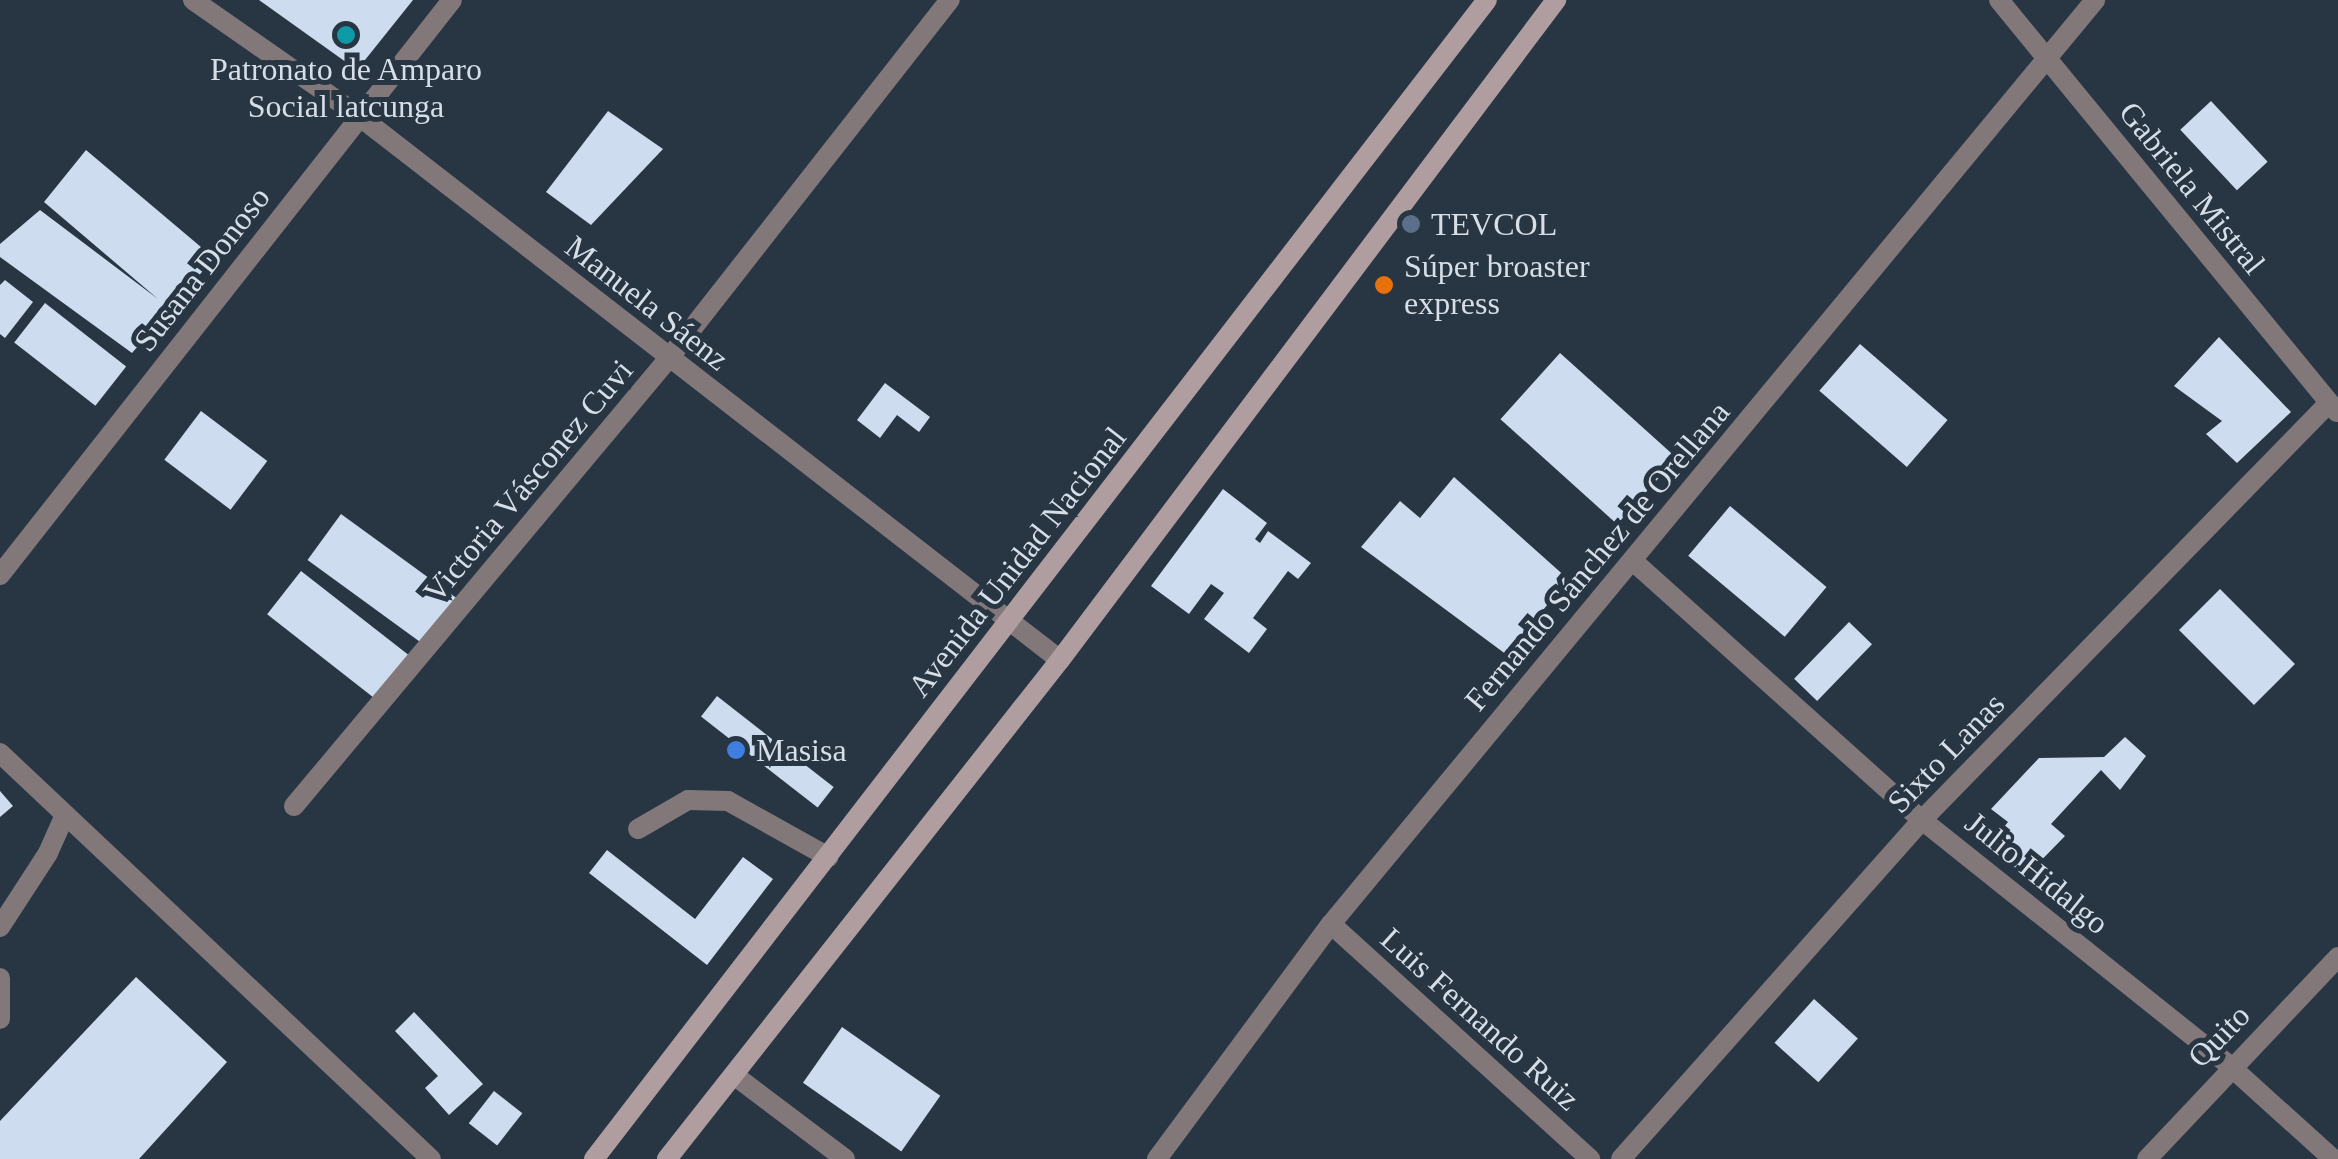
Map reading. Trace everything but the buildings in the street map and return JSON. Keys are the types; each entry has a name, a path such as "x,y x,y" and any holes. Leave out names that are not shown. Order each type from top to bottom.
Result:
{"main road":[{"name":"Avenida Unidad Nacional","path":"594,1159 1487,0"},
{"path":"667,1159 1060,660 1556,0"}],"street":[{"name":"Manuela Sáenz","path":"193,0 359,116 1060,660"},
{"name":"Susana Donoso","path":"0,575 452,0"},
{"name":"Victoria Vásconez Cuvi","path":"294,806 670,358 950,0"},
{"name":"Gabriela Mistral","path":"1999,0 2334,408"},
{"name":"Fernando Sánchez de Orellana","path":"1157,1159 1331,924 2096,0"},
{"name":"Sixto Lanas","path":"1621,1159 1922,820 2334,408"},
{"name":"Julio Hidalgo","path":"1633,561 1922,820 2230,1066 2333,1159"},
{"path":"0,753 432,1159"},
{"path":"638,829 688,800 728,800 828,857"},
{"path":"0,928 48,853 65,815"},
{"name":"Luis Fernando Ruiz","path":"1331,924 1590,1159"},
{"name":"Quito","path":"2147,1159 2230,1066 2338,957"},
{"path":"0,978 0,1019"},
{"path":"734,1074 845,1159"}],"place":[{"name":"Patronato de Amparo Social latcunga","path":"346,35"},
{"name":"TEVCOL","path":"1411,224"},
{"name":"Súper broaster express","path":"1384,285"},
{"name":"Masisa","path":"736,750"}]}
